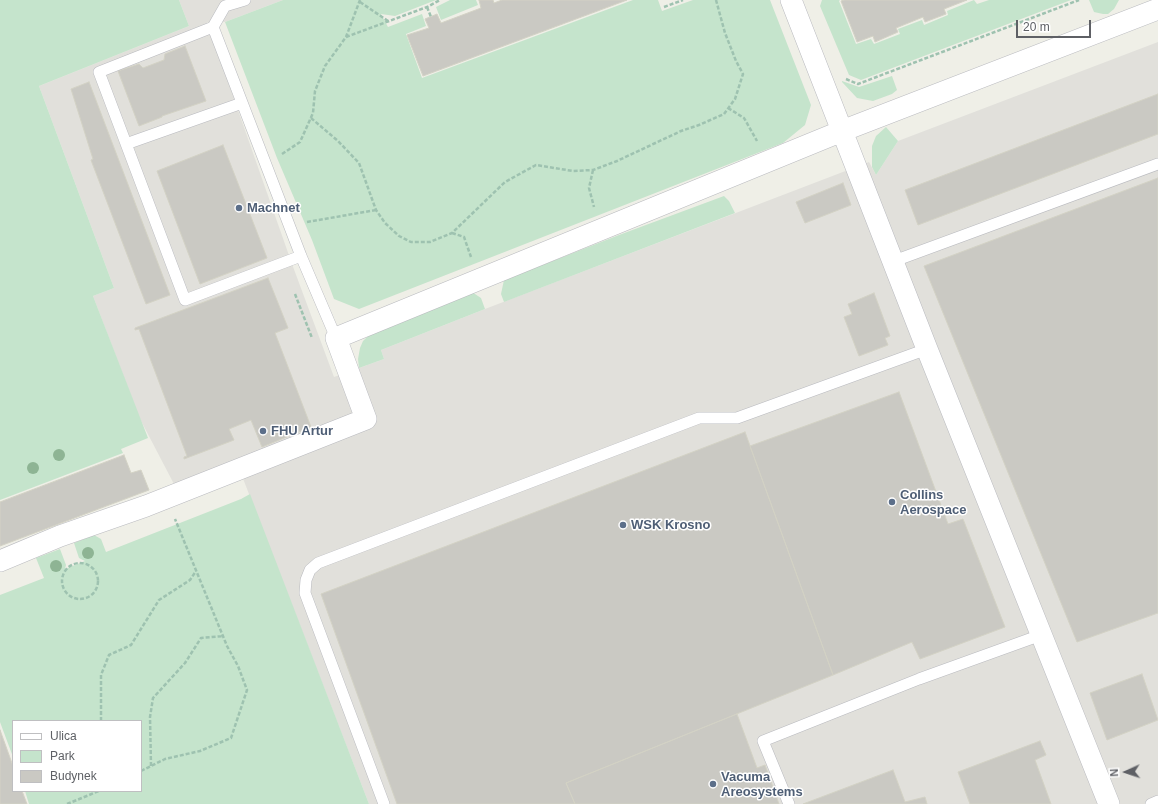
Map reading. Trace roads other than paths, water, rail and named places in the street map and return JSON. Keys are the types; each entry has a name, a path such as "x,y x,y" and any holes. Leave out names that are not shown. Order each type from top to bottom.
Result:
{"street":[{"path":"791,0 894,261 927,349 1109,804"},
{"path":"0,561 60,536 166,498 366,420 336,338 842,130 1158,10"}],"lane":[{"path":"245,0 225,6 213,27 99,72 185,300 301,256"},
{"path":"213,27 301,256 336,338"},
{"path":"126,144 242,103"},
{"path":"894,261 1158,164"},
{"path":"384,804 306,593 306,580 310,570 318,563 699,418 737,418 927,349"},
{"path":"789,804 763,741 919,679 1041,635"},
{"path":"1151,804 1158,801"}],"place":[{"name":"Machnet","path":"239,208"},
{"name":"FHU Artur","path":"263,431"},
{"name":"Collins Aerospace","path":"892,502"},
{"name":"WSK Krosno","path":"623,525"},
{"name":"Vacuma Areosystems","path":"713,784"}]}
